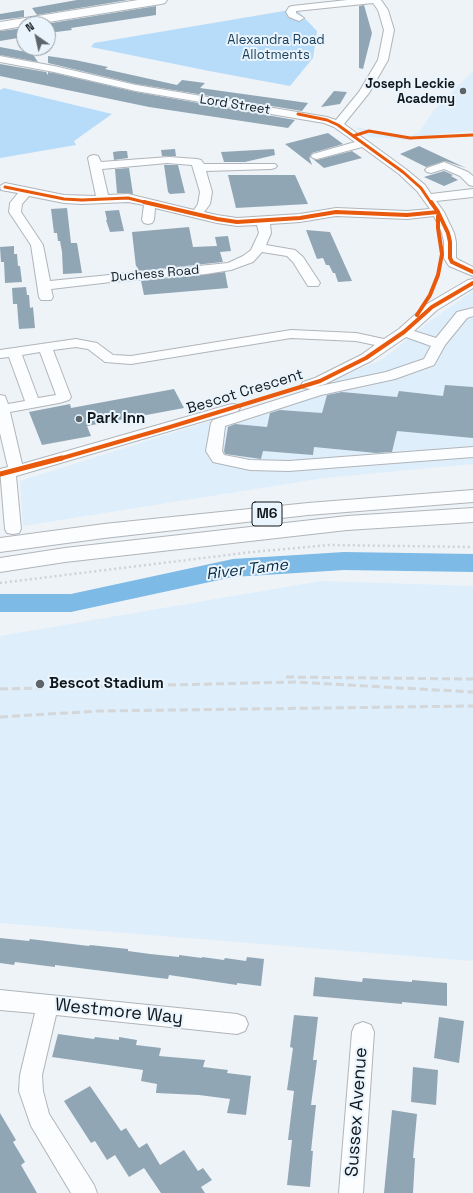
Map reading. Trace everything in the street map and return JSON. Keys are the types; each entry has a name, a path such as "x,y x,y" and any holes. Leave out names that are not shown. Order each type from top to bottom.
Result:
{"highway":[{"path":"0,26 162,0"},
{"name":"M6","path":"0,565 64,546 308,509 473,496"},
{"name":"M6","path":"0,545 64,546 473,514"}],"street":[{"path":"300,18 292,15 292,9 374,0 383,10 389,30 383,60 364,94 338,125"},
{"name":"Lord Street","path":"0,59 54,69 136,88 328,120 364,143 403,172 421,188 438,212"},
{"path":"317,156 336,157 364,143"},
{"path":"103,199 96,162 122,164 182,160 198,165 239,168 272,166"},
{"path":"197,214 206,198 206,192 198,165"},
{"path":"431,170 444,165 470,176"},
{"path":"5,187 26,192 82,200 128,198 217,219 237,222 263,221 336,212 407,215 438,212 448,233 450,242 450,258 454,263 473,272"},
{"name":"Duchess Road","path":"26,192 16,203 15,212 37,245 45,292 111,278 206,270 231,266 248,259 258,248 265,233 263,221"},
{"path":"428,198 473,193"},
{"path":"148,220 150,203"},
{"path":"258,248 291,253 298,260 313,283"},
{"name":"Bescot Crescent","path":"8,472 170,427 320,381 366,358 388,344 432,307 473,283"},
{"path":"473,312 462,314 439,344 429,362 390,376 318,391 218,424 214,451 218,459 250,465 289,466 473,452"},
{"path":"404,332 439,344"},
{"path":"0,354 76,343 92,346 110,359 131,360 291,334 356,337 388,344"},
{"path":"13,529 1,408 33,404 64,397 45,347"},
{"path":"14,352 33,404"},
{"name":"Westmore Way","path":"0,1000 237,1024"},
{"path":"48,1004 31,1075 31,1091 40,1118 85,1193"},
{"name":"Sussex Avenue","path":"351,1193 363,1032"}],"path":[{"path":"0,583 252,552 329,545 473,547"}],"shaded area":[{"name":"Joseph Leckie Academy","path":"473,71 473,131 439,134 409,140 369,137 354,127 412,136 420,131 433,111"},
{"path":"473,291 473,464 324,478 23,526 20,481 315,388 383,359 430,321"},
{"path":"321,581 473,586 473,961 0,923 0,636"}],"green space":[{"name":"Alexandra Road Allotments","path":"296,9 317,31 313,58 290,86 91,47 94,43"},
{"path":"4,88 112,114 74,141 76,145 0,158 0,90"}],"building":[{"path":"77,0 128,0 37,15 32,8"},
{"path":"364,5 372,33 363,69 359,68 359,6"},
{"path":"156,6 156,15 71,28 72,30 56,32 56,22"},
{"path":"24,10 24,16 16,16 16,18 0,20 0,14"},
{"path":"16,29 16,38 0,41 0,31"},
{"path":"0,47 16,50 16,56 34,56 38,62 0,55"},
{"path":"48,56 75,60 108,67 105,69 177,85 182,80 205,83 200,88 308,103 302,111 136,84 48,63"},
{"path":"0,64 46,72 48,75 48,72 54,73 136,92 295,120 288,128 149,107 0,76"},
{"path":"334,91 347,92 340,104 321,107"},
{"path":"328,133 343,144 312,153 310,156 311,158 309,157 312,165 285,144"},
{"path":"419,146 466,168 445,161 426,167 400,154"},
{"path":"175,149 176,156 162,156 161,150"},
{"path":"274,149 275,155 245,162 224,162 221,152"},
{"path":"127,151 128,158 114,160 113,152"},
{"path":"352,151 362,158 324,168 313,159 317,160"},
{"path":"164,165 178,165 185,193 170,194 168,192"},
{"path":"129,168 133,194 117,193 115,169"},
{"path":"444,171 453,175 451,176 458,180 444,186 424,177"},
{"path":"228,175 295,175 308,204 236,208"},
{"path":"67,208 71,243 77,243 82,273 63,274 60,241 58,241 57,233 54,233 51,209"},
{"path":"119,210 124,231 110,232 105,211"},
{"path":"189,227 193,247 217,246 215,237 228,236 231,251 220,252 223,262 138,271 137,266 136,267 132,232"},
{"path":"306,230 330,232 352,281 338,282 335,273 333,273 329,265 326,265 323,258 317,259"},
{"path":"14,246 14,254 17,254 22,282 5,283 4,262 1,262 0,247"},
{"path":"225,272 228,288 144,295 141,281"},
{"path":"26,287 27,295 29,295 30,308 33,307 35,328 19,329 17,304 13,304 12,288"},
{"path":"445,385 473,387 473,438 397,431 392,452 376,453 314,447 313,455 263,451 261,459 225,454 224,451 228,427 235,424 267,427 270,413 280,410 322,413 327,395 342,392 397,397 399,391 443,396"},
{"name":"Park Inn","path":"174,389 184,408 87,426 91,436 42,445 29,412 70,404 71,408"},
{"path":"0,938 29,941 30,939 128,949 128,951 179,957 179,955 246,961 247,957 264,959 261,986 237,983 237,985 169,975 168,979 55,965 55,967 15,962 14,965 0,963"},
{"path":"315,977 362,982 363,978 447,983 447,1006 402,1002 402,1004 313,996"},
{"path":"294,1015 318,1017 313,1060 317,1060 311,1105 316,1105 311,1151 313,1151 310,1187 287,1185 292,1140 288,1140 294,1091 287,1090 293,1048 290,1047"},
{"path":"439,1017 464,1021 459,1063 434,1058"},
{"path":"58,1034 94,1039 95,1037 119,1040 119,1037 137,1040 136,1045 161,1048 159,1056 205,1060 203,1067 228,1070 227,1073 251,1076 246,1115 227,1113 230,1099 199,1095 156,1093 157,1084 141,1081 143,1070 52,1057"},
{"path":"413,1067 438,1070 436,1105 411,1102"},
{"path":"90,1086 121,1131 126,1128 139,1148 147,1143 160,1165 184,1150 198,1171 203,1168 212,1180 201,1187 205,1193 161,1193 144,1168 129,1177 115,1155 107,1160 95,1141 91,1143 64,1101"},
{"path":"392,1110 417,1114 413,1158 415,1158 413,1193 384,1193"},
{"path":"0,1113 16,1140 13,1142 25,1162 21,1165 37,1193 0,1193"}],"waterway":[{"name":"River Tame","path":"0,603 71,603 233,568 344,561 473,563"}],"railway":[{"path":"286,677 473,679"},
{"path":"0,689 294,682 473,692"},
{"path":"0,717 99,711 473,706"}],"cycle path":[{"path":"298,114 327,120 338,125 403,172 421,188 438,212 448,233 450,242 450,258 452,262 473,272"},
{"path":"353,136 369,131 410,138 473,135"},
{"path":"5,187 64,199 82,200 128,198 217,219 237,222 300,218 336,212 407,215 438,212"},
{"path":"417,315 430,295 438,275 442,254 438,228 438,216"},
{"path":"0,474 16,471 170,427 320,381 366,358 404,332 432,307 473,283"}],"place":[{"name":"Joseph Leckie Academy","path":"463,91"},
{"name":"Park Inn","path":"79,419"},
{"name":"Bescot Stadium","path":"40,684"}]}
